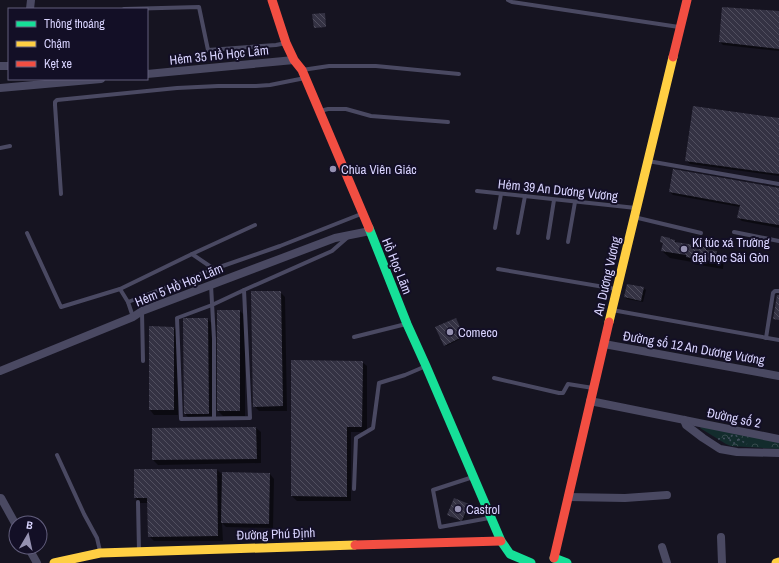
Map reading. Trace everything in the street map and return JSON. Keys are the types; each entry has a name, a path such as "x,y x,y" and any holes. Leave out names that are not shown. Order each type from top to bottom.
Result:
{"main road":[{"name":"Hồ Học Lãm","path":"272,0 286,43 303,74 370,231 407,324 501,541 510,554 531,563"},
{"name":"An Dương Vương","path":"550,561 568,497 687,0"},
{"name":"Đường Phú Định","path":"54,563 100,553 139,551 501,541"},
{"path":"550,561 566,563"}],"street":[{"name":"Hẻm 35 Hồ Học Lãm","path":"148,74 294,60"},
{"path":"0,88 90,80"},
{"name":"Hẻm 5 Hồ Học Lãm","path":"0,371 142,312 335,238 370,231"},
{"name":"Đường số 12 An Dương Vương","path":"604,344 779,376"},
{"name":"Đường số 2","path":"590,401 779,439"},
{"name":"Đường số 2","path":"684,420 686,425 720,449 737,452 779,453"},
{"path":"568,497 625,498 667,495"},
{"path":"0,498 10,515"},
{"path":"721,537 722,563"},
{"path":"662,547 667,563"}],"lane":[{"path":"508,0 512,2 680,27"},
{"path":"148,8 199,7 208,50 286,43"},
{"path":"61,194 55,105 57,100 177,88 263,85 329,66 376,66 459,74"},
{"path":"319,112 328,109 346,109 370,116 448,122"},
{"path":"0,148 10,146"},
{"path":"648,161 779,184"},
{"name":"Hẻm 39 An Dương Vương","path":"477,191 575,202 635,213 701,233"},
{"path":"495,228 501,194"},
{"path":"518,233 525,196"},
{"path":"548,238 554,200"},
{"path":"568,242 575,202"},
{"path":"128,302 362,214"},
{"path":"28,232 61,307 120,288 255,225"},
{"path":"734,232 779,241"},
{"path":"244,290 250,418 181,419 177,318 212,305 244,290 332,251 349,235"},
{"path":"192,254 214,269"},
{"path":"498,269 617,289"},
{"path":"211,285 214,339 214,418"},
{"path":"120,288 128,302 133,317"},
{"path":"766,338 773,293 775,291 779,291"},
{"path":"612,310 779,340"},
{"path":"142,312 143,362"},
{"path":"354,337 407,324"},
{"path":"354,489 356,438 373,428 379,383 405,375 426,366"},
{"path":"494,378 559,393 563,393 568,384 594,388"},
{"path":"57,456 97,538 100,553"},
{"path":"473,477 433,490 440,527 491,517"},
{"path":"138,502 139,551"}],"path":[{"path":"732,436 736,436 738,438 736,443 730,441 732,436"}],"green space":[{"path":"700,428 779,442 779,449 731,446"}],"building":[{"path":"722,7 779,11 779,49 719,42"},
{"path":"325,13 326,27 314,28 312,14"},
{"path":"693,106 779,118 779,174 685,161"},
{"path":"673,169 779,188 779,225 737,218 740,205 669,192"},
{"name":"Kí túc xá Trường đại học Sài Gòn","path":"661,236 675,240 675,242 701,246 706,248 706,250 717,251 716,262 661,251 663,243 660,242"},
{"path":"627,284 644,287 641,301 624,297"},
{"path":"251,291 281,291 283,406 253,407"},
{"path":"777,295 779,295 779,320 773,319"},
{"path":"217,310 240,310 240,411 217,411"},
{"path":"183,318 208,318 209,414 184,414"},
{"name":"Comeco","path":"456,318 464,336 444,346 435,327"},
{"path":"149,326 174,327 174,410 149,410"},
{"path":"291,360 363,361 362,427 347,427 347,497 291,496"},
{"path":"256,427 257,459 152,460 152,428"},
{"path":"134,469 217,469 218,536 148,537 147,498 134,498"},
{"path":"222,472 270,473 269,524 221,523"},
{"name":"Castrol","path":"454,498 469,504 462,521 447,515"}],"traffic: fast":[{"path":"369,228 407,324 501,541 510,554 531,563"},
{"path":"554,558 567,563"}],"traffic: slow":[{"path":"609,322 673,57"},
{"path":"54,563 100,553 355,545"}],"traffic: jam":[{"path":"272,0 286,43 294,60 302,70 369,228"},
{"path":"673,57 687,0"},
{"path":"554,558 609,322"},
{"path":"355,545 501,541"}],"place":[{"name":"Chùa Viên Giác","path":"333,169"},
{"name":"Kí túc xá Trường đại học Sài Gòn","path":"684,249"},
{"name":"Comeco","path":"450,332"},
{"name":"Castrol","path":"458,509"}]}
